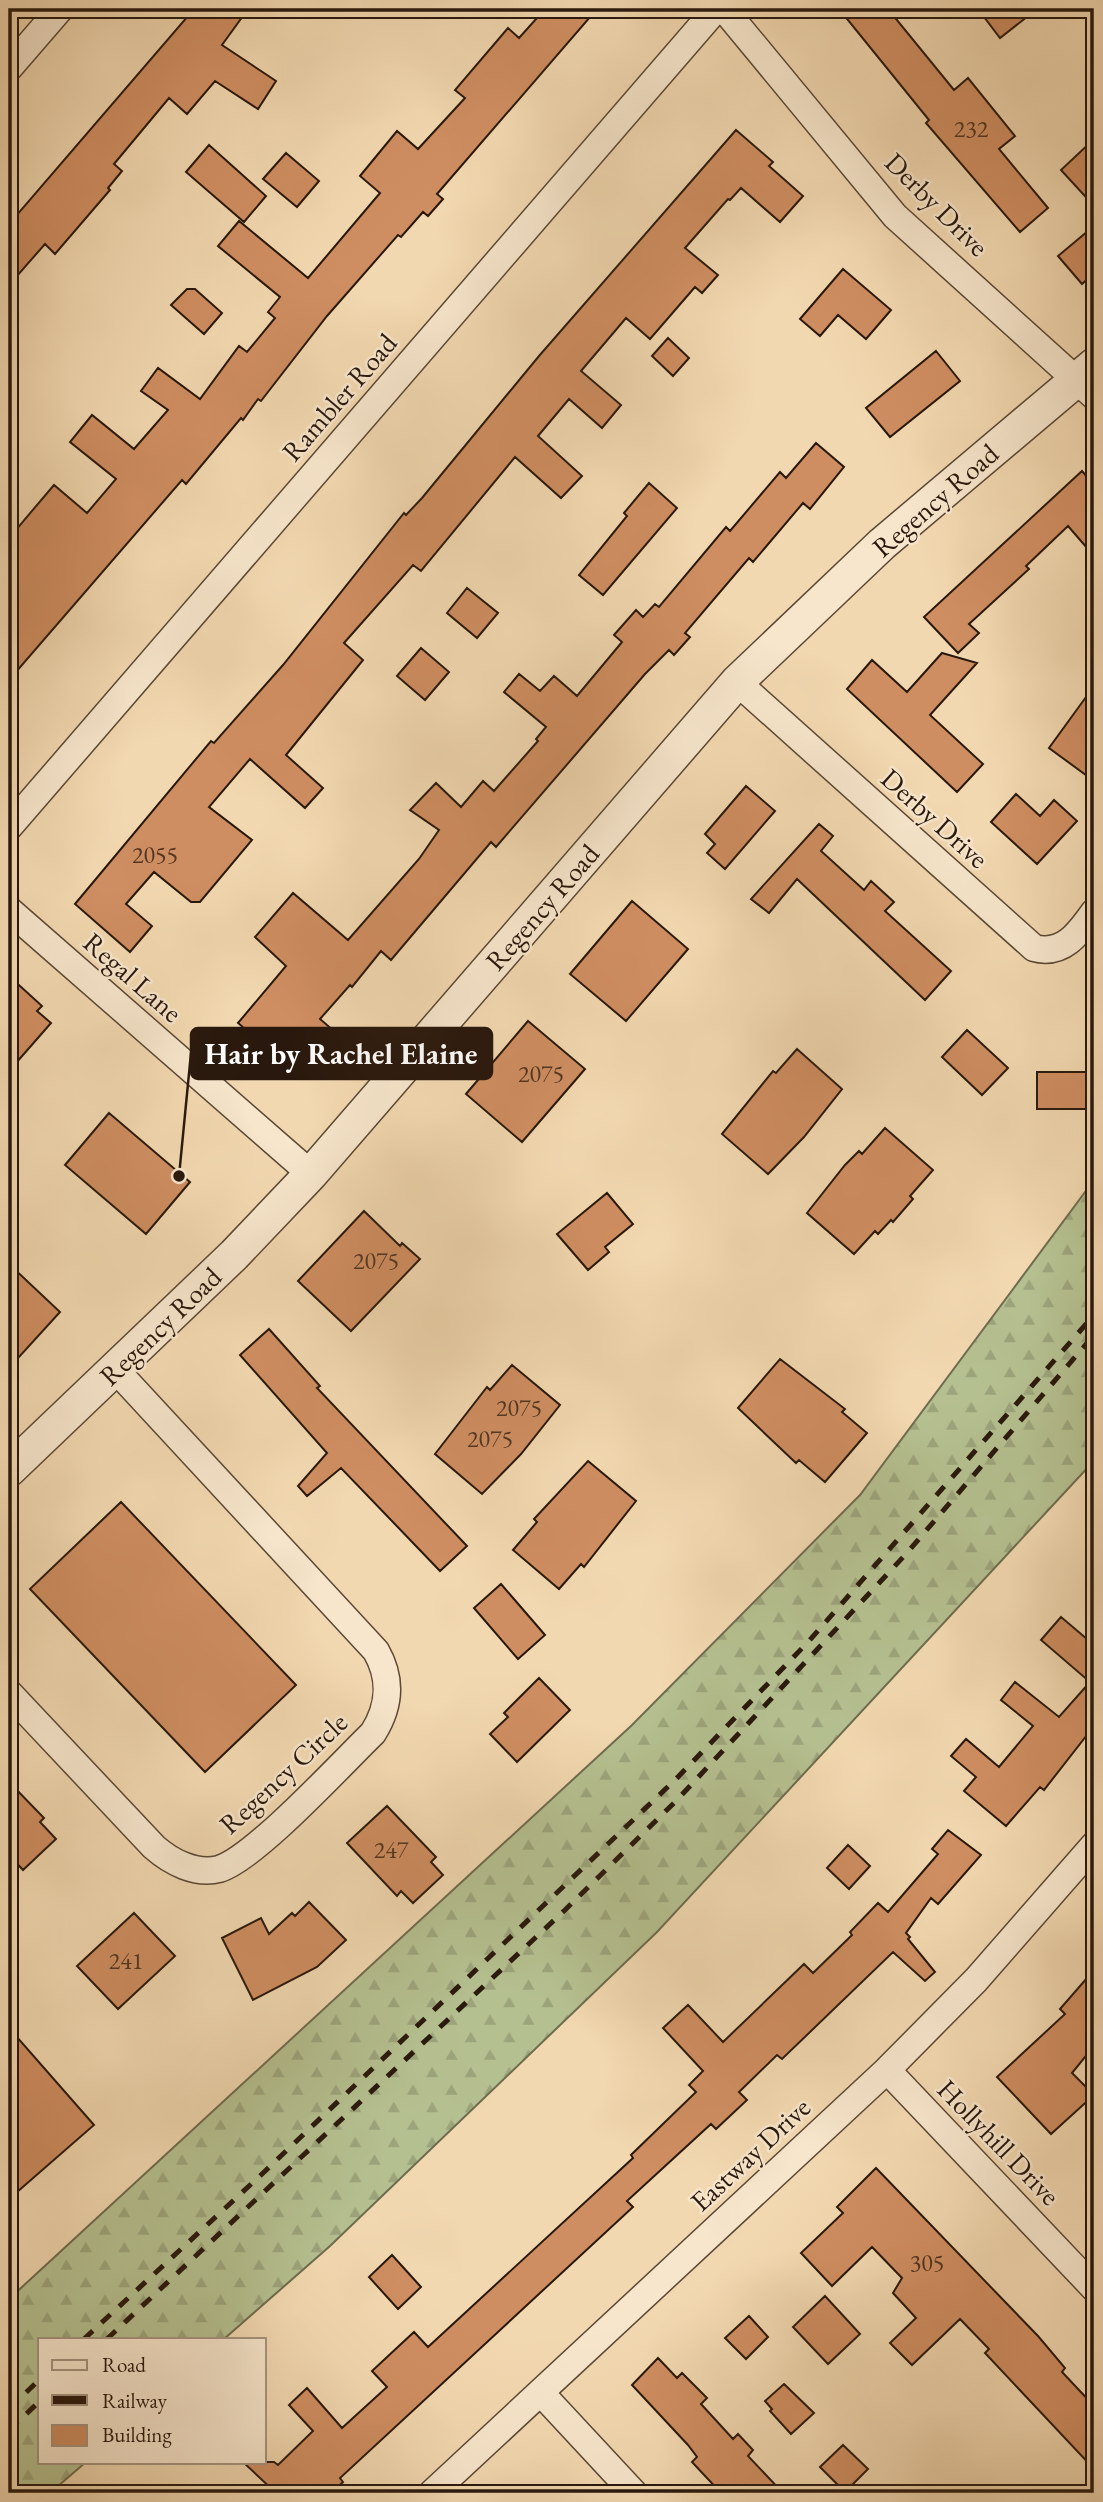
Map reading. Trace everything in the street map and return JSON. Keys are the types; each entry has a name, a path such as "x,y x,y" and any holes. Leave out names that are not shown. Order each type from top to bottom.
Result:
{"street":[{"path":"9,68 60,9"},
{"name":"Rambler Road","path":"9,827 716,9"},
{"name":"Derby Drive","path":"724,9 895,216 1089,379"},
{"name":"Regency Road","path":"9,1470 234,1255 311,1174 737,682 882,544 1089,379"},
{"name":"Derby Drive","path":"737,682 1034,948 1045,951 1057,949 1070,941 1094,912"},
{"name":"Regal Lane","path":"9,910 311,1174"},
{"name":"Regency Circle","path":"9,1693 154,1847 177,1864 207,1870 216,1870 246,1855 373,1733 386,1707 385,1672 376,1651 115,1369"},
{"name":"Eastway Drive","path":"432,2493 887,2070 976,1980 1094,1845"},
{"name":"Hollyhill Drive","path":"887,2070 1094,2288"},
{"path":"541,2393 634,2493"}],"green space":[{"path":"1094,1180 1094,1460 1091,1464 657,1932 330,2246 225,2338 38,2338 38,2464 84,2464 50,2493 9,2493 9,2299 631,1726 860,1495"}],"building":[{"path":"194,9 248,9 222,45 276,81 258,109 215,81 187,114 169,98 114,164 122,171 108,188 110,190 55,254 45,244 9,285 9,224"},
{"path":"545,9 597,9 437,194 443,199 428,216 423,212 401,237 398,235 327,316 261,401 258,399 243,420 241,418 186,484 182,480 9,680 9,538 54,485 87,513 116,479 70,442 92,415 134,449 168,410 141,391 158,368 200,399 239,346 247,352 275,318 268,312 280,297 218,246 239,221 308,278 380,193 360,176 397,131 418,149 465,98 455,90 508,28 519,38"},
{"path":"839,9 888,9 954,90 968,78 1015,136 999,149 1048,208 1020,232 926,123 929,120"},
{"path":"978,9 1037,9 1000,38"},
{"path":"736,130 773,162 769,166 803,196 780,222 741,188 728,199 685,248 718,275 702,293 695,287 650,339 626,318 581,371 621,405 602,428 569,399 538,436 582,476 561,498 515,457 421,571 413,565 344,643 363,660 286,755 323,788 305,808 250,759 209,807 252,840 200,902 191,902 154,872 126,904 152,926 130,952 75,904 211,741 214,743 283,665 404,513 406,515 422,498 539,356"},
{"path":"1094,139 1094,206 1061,170"},
{"path":"209,145 266,196 244,222 186,172"},
{"path":"286,153 319,181 297,207 263,179"},
{"path":"1094,226 1094,273 1082,284 1058,256"},
{"path":"843,269 891,310 866,339 838,315 820,336 800,319"},
{"path":"187,289 195,289 222,313 204,334 171,305"},
{"path":"668,338 689,358 673,376 652,356"},
{"path":"936,351 960,381 890,437 866,408"},
{"path":"816,443 844,467 810,509 803,503 753,562 749,558 685,633 690,637 674,655 669,650 645,674 496,847 491,842 391,960 381,951 352,987 350,985 320,1019 334,1031 298,1074 238,1023 286,966 255,937 293,893 348,940 419,859 439,830 410,810 436,783 461,807 483,781 494,791 538,741 536,739 546,727 504,692 519,674 540,691 554,676 577,696 622,642 614,635 636,610 643,617 655,604 659,607 726,527 730,531 780,472 786,478"},
{"path":"1082,471 1094,485 1094,556 1068,526 1026,566 1029,569 969,624 979,633 958,653 924,617"},
{"path":"649,483 677,508 603,595 579,575 627,516 624,513"},
{"path":"467,588 498,613 477,638 447,613"},
{"path":"421,648 449,672 425,700 397,676"},
{"path":"942,653 977,663 930,715 983,764 957,792 847,689 872,660 907,692"},
{"path":"1094,686 1094,781 1049,748"},
{"path":"746,786 775,811 725,869 707,853 715,844 705,834"},
{"path":"1016,794 1040,816 1054,800 1077,821 1037,864 991,822"},
{"path":"819,824 833,836 821,851 864,890 871,881 894,902 885,911 951,971 925,1000 797,879 769,913 751,899"},
{"path":"632,901 688,949 626,1021 570,974"},
{"path":"9,976 42,1006 37,1011 51,1023 9,1071"},
{"path":"528,1021 585,1069 522,1142 466,1094"},
{"path":"967,1030 1008,1068 982,1095 942,1057"},
{"path":"797,1049 842,1089 804,1137 768,1174 722,1134 773,1071 776,1073"},
{"path":"1037,1072 1092,1072 1092,1109 1037,1109"},
{"path":"109,1113 190,1182 146,1234 65,1165"},
{"path":"885,1128 933,1170 910,1196 913,1199 893,1222 891,1220 878,1234 875,1231 854,1254 807,1213 845,1165 859,1151 862,1154"},
{"path":"607,1193 633,1224 605,1247 609,1252 588,1270 557,1234"},
{"path":"364,1211 400,1246 402,1243 420,1259 351,1331 298,1281"},
{"path":"9,1264 60,1312 9,1368"},
{"path":"269,1329 320,1386 317,1388 467,1546 440,1571 341,1468 307,1496 298,1486 327,1453 240,1355"},
{"path":"780,1359 845,1409 842,1412 867,1433 825,1482 799,1460 796,1463 738,1408"},
{"path":"512,1365 560,1405 521,1454 482,1494 435,1454 487,1387 490,1390"},
{"path":"588,1461 636,1501 584,1567 581,1564 559,1589 513,1550 537,1522 534,1519"},
{"path":"121,1502 296,1685 205,1772 30,1589"},
{"path":"501,1584 545,1635 518,1659 474,1608"},
{"path":"1061,1617 1094,1645 1094,1726 1044,1790 1040,1787 1006,1826 964,1791 976,1777 951,1756 966,1739 999,1767 1033,1726 1001,1700 1015,1682 1059,1717 1090,1682 1041,1640"},
{"path":"539,1678 570,1710 517,1762 490,1734 508,1717 504,1713"},
{"path":"9,1782 44,1818 40,1822 56,1839 23,1870 9,1855"},
{"path":"387,1806 436,1857 431,1862 443,1875 413,1903 401,1891 397,1896 347,1843"},
{"path":"948,1830 981,1855 938,1904 931,1898 906,1933 935,1972 925,1981 893,1952 782,2059 777,2055 739,2092 747,2100 716,2129 711,2124 627,2201 633,2207 340,2478 343,2482 331,2493 276,2493 245,2464 274,2462 278,2465 313,2431 289,2405 307,2388 342,2428 387,2387 372,2371 414,2332 428,2347 633,2158 631,2155 696,2092 689,2085 703,2071 663,2028 688,2005 723,2042 804,1964 813,1973 852,1935 850,1932 878,1903 888,1912 938,1854 932,1849"},
{"path":"848,1845 870,1866 849,1889 827,1868"},
{"path":"309,1902 346,1940 317,1967 253,2000 222,1938 261,1918 269,1934 292,1913 295,1916"},
{"path":"134,1913 175,1956 118,2009 77,1966"},
{"path":"1094,1970 1094,2046 1072,2073 1094,2095 1051,2134 997,2077 1065,2014 1060,2009"},
{"path":"9,2028 94,2125 9,2199"},
{"path":"876,2168 1038,2336 1065,2368 1062,2372 1094,2406 1094,2469 985,2353 989,2349 960,2319 912,2365 890,2343 916,2318 893,2293 902,2278 872,2247 832,2286 801,2253 843,2213 837,2207"},
{"path":"392,2255 421,2287 398,2309 369,2277"},
{"path":"825,2296 860,2334 828,2364 793,2327"},
{"path":"749,2316 768,2337 746,2359 725,2338"},
{"path":"658,2358 677,2378 682,2373 707,2398 701,2404 733,2439 738,2434 753,2450 748,2456 783,2493 721,2493 692,2462 697,2457 688,2445 632,2385"},
{"path":"784,2384 814,2413 791,2434 770,2411 772,2409 765,2401"},
{"path":"843,2445 868,2469 845,2492 820,2467"}],"railway":[{"path":"85,2338 262,2174 675,1780 809,1641 1094,1315"},
{"path":"108,2338 565,1910 676,1801 906,1554 1094,1335"},
{"path":"9,2409 38,2381"},
{"path":"9,2430 38,2403"}],"place":[{"name":"Hair by Rachel Elaine","path":"179,1176"}]}
